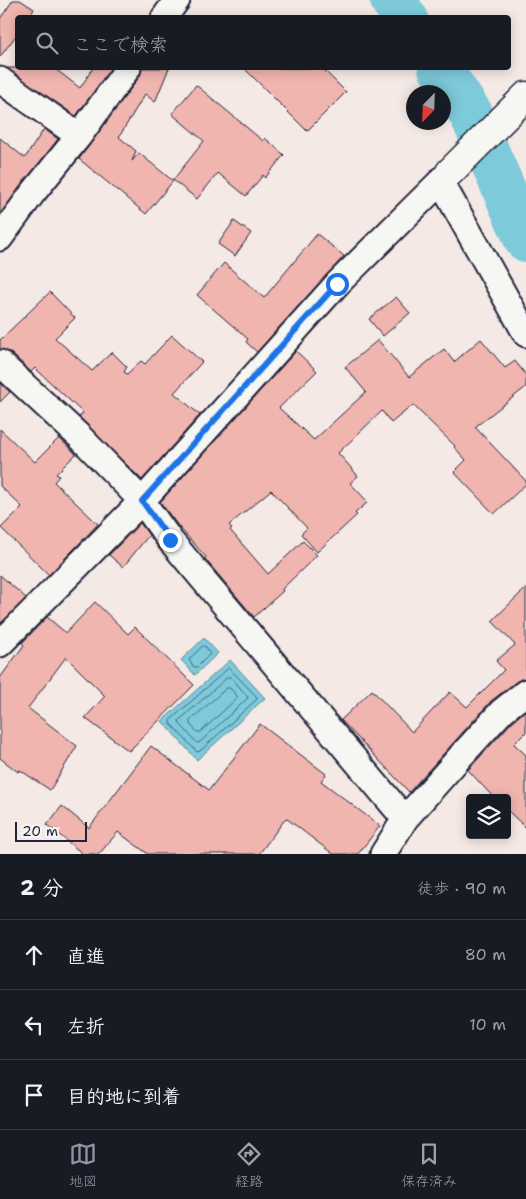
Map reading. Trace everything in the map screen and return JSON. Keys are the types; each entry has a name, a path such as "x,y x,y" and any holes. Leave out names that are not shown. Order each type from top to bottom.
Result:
{"street":[{"path":"166,15 177,0"},
{"path":"0,238 32,194 79,136 127,70"},
{"path":"0,80 79,136"},
{"path":"0,644 142,501 337,284 526,96"},
{"path":"446,177 526,334"},
{"path":"0,363 80,437 142,501 170,540 405,819"},
{"path":"383,854 405,819 502,711 526,692"}],"water":[{"path":"204,638 218,653 195,675 181,660"},
{"path":"230,660 265,698 197,760 162,721"}],"building":[{"path":"13,0 20,0 34,9 31,15 15,15 15,37 0,57 0,19"},
{"path":"6,68 15,68 15,70 57,70 80,88 92,70 110,70 76,116"},
{"path":"142,70 168,70 155,102 145,94 119,137 136,151 132,161 139,153 173,181 146,214 79,159 140,76"},
{"path":"246,70 324,70 346,92 307,131"},
{"path":"196,85 263,141 265,138 284,155 265,178 263,175 246,196 218,173 197,199 173,180 204,141 172,114"},
{"path":"44,129 58,139 0,214 0,138 25,158"},
{"path":"234,221 251,233 235,256 218,244"},
{"path":"317,234 344,256 257,352 246,342 248,339 197,295 224,263 264,298"},
{"path":"50,292 75,318 55,338 92,371 112,352 127,367 124,372 127,374 141,361 145,364 172,335 202,362 174,393 200,415 142,480 79,417 83,413 35,368 31,372 10,352 0,349 0,340"},
{"path":"396,297 410,313 383,336 369,319"},
{"path":"481,339 505,368 515,361 526,375 526,387 475,427 526,481 526,484 494,514 454,472 466,460 455,446 413,405 391,423 382,411 338,453 358,476 350,483 368,502 355,513 357,515 317,552 301,534 307,528 271,490 229,525 232,528 230,530 268,574 303,541 317,555 282,589 283,591 254,617 160,502 296,351 317,371 279,408 314,440 366,392 345,367 378,340 409,377 444,349 454,362"},
{"path":"0,383 10,392 0,402"},
{"path":"0,429 35,462 59,438 76,454 56,474 59,476 54,482 98,524 49,575 1,528 22,507 0,486"},
{"path":"140,523 149,535 123,567 109,555"},
{"path":"0,575 26,598 0,624"},
{"path":"526,588 526,678 517,681 491,701 409,792 341,720 372,690 412,732 450,692 467,707 504,670 496,661 515,645 492,621"},
{"path":"95,602 128,634 135,627 194,685 129,751 85,718 105,696 66,657 28,708 77,746 50,790 20,770 18,772 0,758 0,678 24,645 22,643 47,617 66,633"},
{"path":"526,710 526,732 514,744 526,755 526,828 511,814 511,794 490,794 468,770 512,722"},
{"path":"260,724 326,774 321,781 380,826 358,854 333,854 286,818 259,854 148,854 118,832 99,854 83,854 47,825 62,806 89,828 151,746 209,790"}],"waterway":[{"path":"392,0 404,15"},
{"path":"441,70 471,114 526,240"}],"route":[{"path":"170,540 142,501 337,284"}]}
